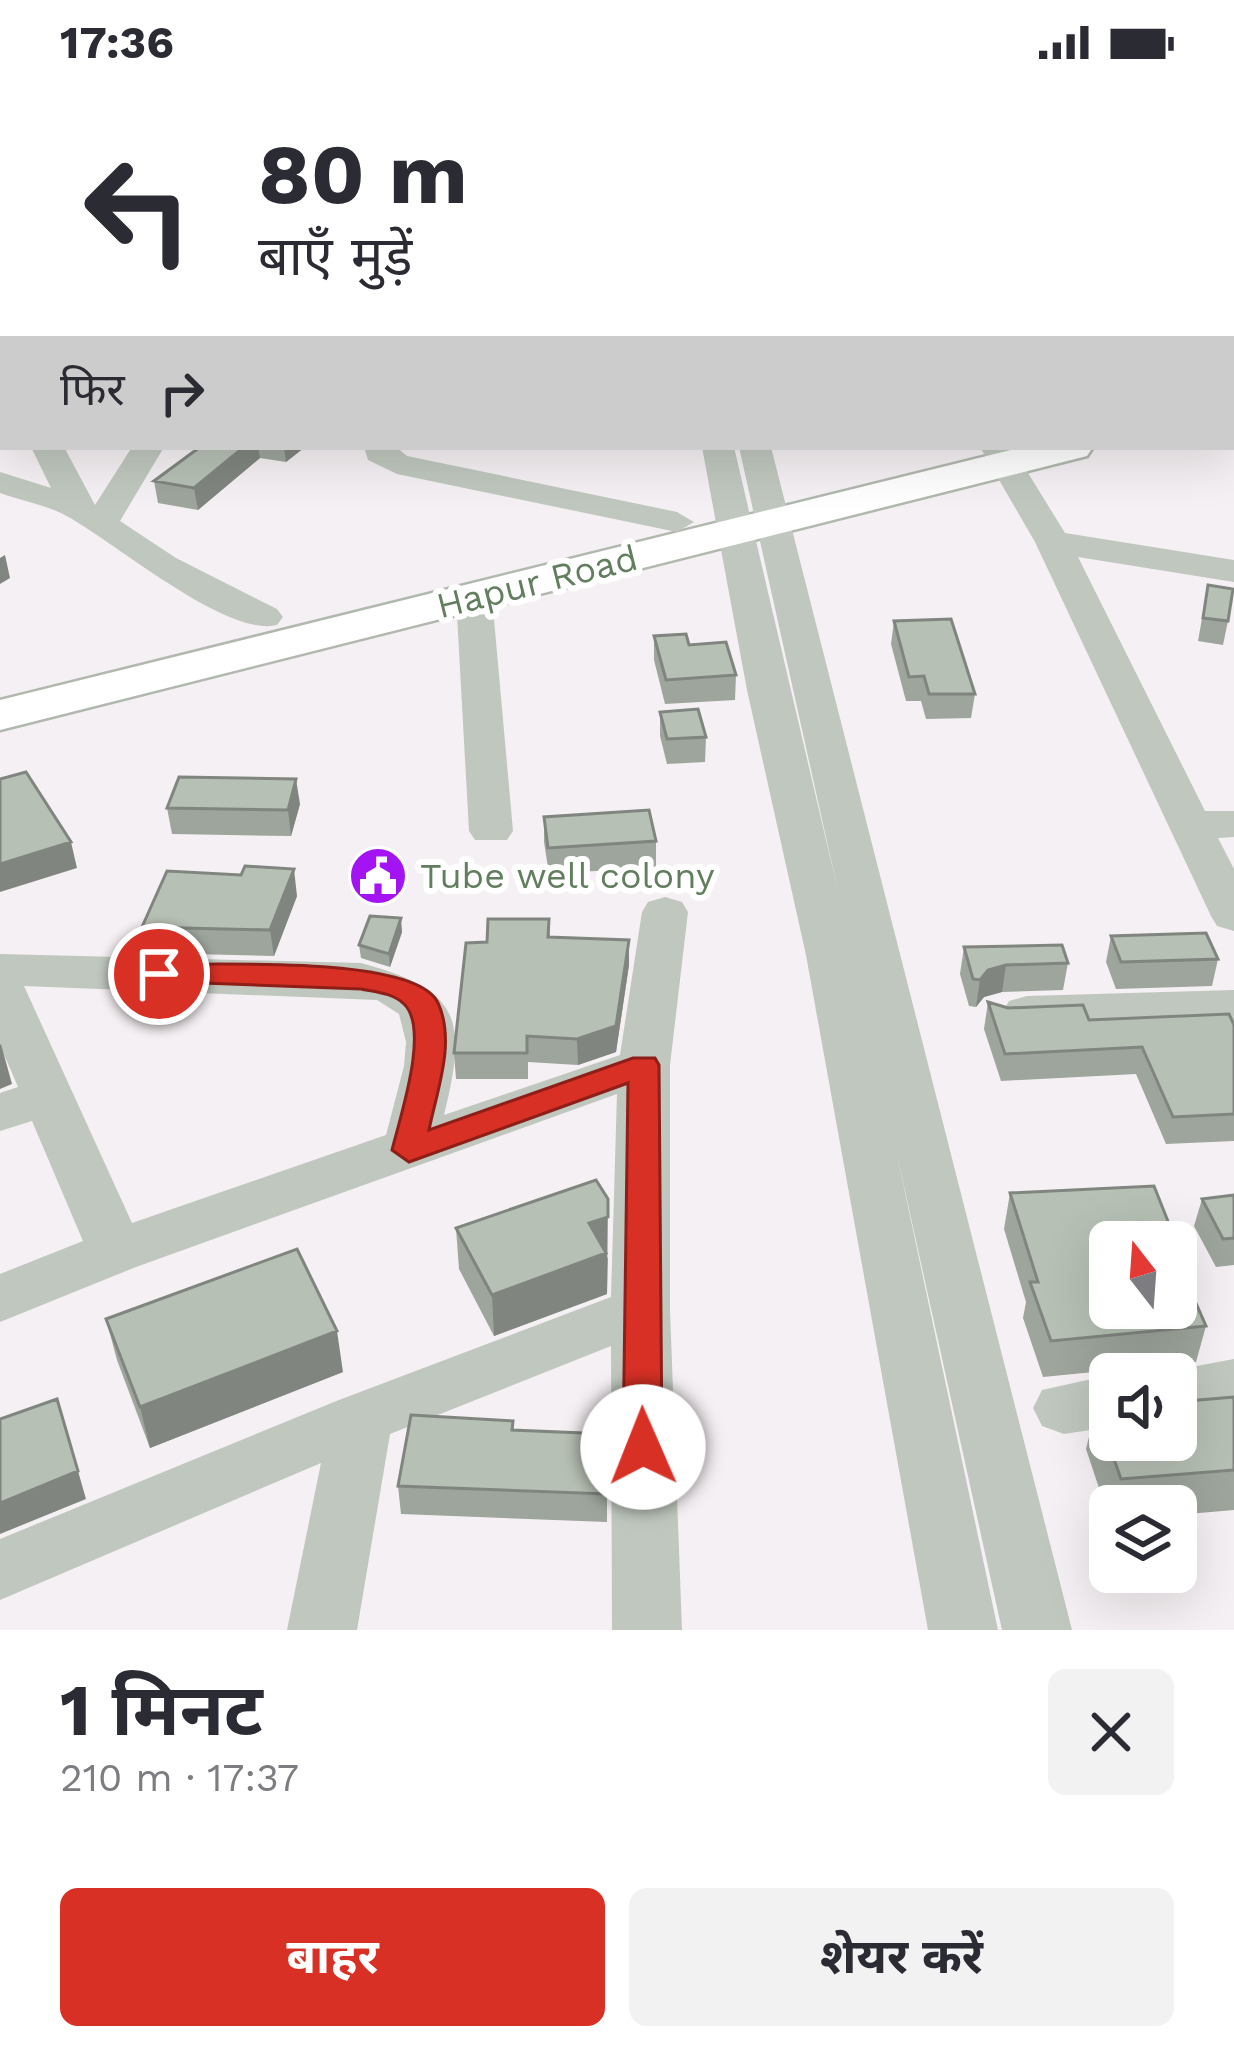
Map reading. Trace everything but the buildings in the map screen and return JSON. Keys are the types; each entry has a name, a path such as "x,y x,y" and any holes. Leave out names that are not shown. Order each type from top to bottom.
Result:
{"main road":[{"name":"Hapur Road","path":"0,715 474,597 996,453 1034,450"},
{"name":"Hapur Road","path":"0,682 677,522 752,517"}],"street":[{"path":"48,450 87,516"},
{"path":"87,516 145,450"},
{"path":"380,450 397,464 677,522"},
{"path":"719,450 752,517 1037,1630"},
{"path":"755,450 752,517 830,955 963,1630"},
{"path":"996,453 1053,542 1212,824 1234,916"},
{"path":"0,482 87,516 163,566 264,617"},
{"path":"1053,542 1234,571"},
{"path":"474,597 490,831"},
{"path":"646,1630 640,1310 644,1065 665,912"},
{"path":"0,970 361,979 403,988 423,1004 432,1039 409,1150"},
{"path":"0,987 24,1104 116,1251"},
{"path":"1004,1013 1234,1006"},
{"path":"0,1300 116,1251 644,1065"},
{"path":"0,1570 362,1418 640,1310"},
{"path":"1197,1389 1234,1384"},
{"path":"322,1630 362,1418"}],"place":[{"name":"Tube well colony","path":"378,876"}],"route":[{"path":"159,974 361,979 403,988 423,1004 432,1039 409,1150 644,1065 643,1447"}]}
